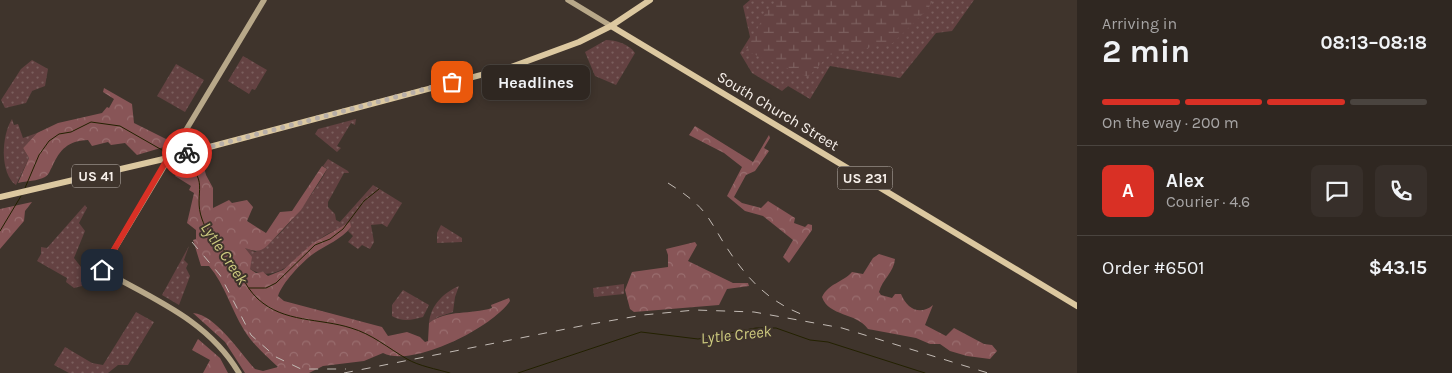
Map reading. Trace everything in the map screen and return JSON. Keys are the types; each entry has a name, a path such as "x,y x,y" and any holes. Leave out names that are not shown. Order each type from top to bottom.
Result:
{"main road":[{"name":"US 41","path":"0,197 157,161 511,67 546,56 611,26 650,0"},
{"name":"South Church Street","path":"611,26 1077,306"}],"street":[{"path":"238,371 225,351 191,320 102,270 264,0"},
{"name":"South Church Street","path":"568,0 611,26"}],"green space":[{"path":"750,0 974,0 952,31 936,33 900,78 830,66 810,99 788,86 782,91 752,73 740,53 750,37 743,6"},
{"path":"781,0 933,0 928,9 893,43 829,55 808,77 746,51 767,10"},
{"path":"606,40 622,43 635,53 616,85 595,76 585,52"},
{"path":"243,56 267,70 255,90 252,89 249,94 228,81"},
{"path":"32,60 48,69 45,86 32,91 26,103 5,108 1,100 21,69"},
{"path":"176,64 204,80 185,112 157,96"},
{"path":"104,88 132,104 134,123 168,140 164,147 137,155 125,143 111,145 108,142 92,146 88,140 75,142 58,155 46,176 18,183 29,158 23,148 37,133 58,123 102,113 107,107 109,108 114,99 103,92"},
{"path":"12,119 14,125 18,124 23,138 37,133 23,148 29,158 16,185 7,172 4,154 8,126"},
{"path":"356,119 355,125 351,123 337,146 341,148 337,152 315,134 318,129"},
{"path":"695,126 753,162 769,135 770,138 764,148 769,151 755,171 746,175 734,197 742,203 761,208 768,201 795,218 794,223 805,227 808,224 812,225 812,230 789,263 783,257 793,240 763,216 745,211 727,196 742,167 724,153 689,135"},
{"path":"328,159 349,173 344,173 328,202 328,207 335,214 336,220 340,222 373,185 402,203 387,227 382,224 371,225 374,242 370,249 362,245 358,249 348,242 353,236 348,231 351,227 336,230 323,237 288,266 277,272 264,274 250,269 244,247 255,252 265,246 284,229 324,175 327,169 323,166"},
{"path":"202,160 206,175 213,188 213,208 229,200 232,203 247,200 253,207 247,221 266,233 280,212 292,211 322,166 327,169 301,210 267,246 256,251 245,248 252,257 250,269 256,273 263,272 268,276 283,270 313,243 350,222 351,227 343,235 313,254 293,273 278,296 284,301 382,327 388,336 407,332 420,337 425,342 428,341 429,323 436,319 451,314 492,308 491,305 509,298 510,301 501,312 470,333 451,343 413,355 396,356 383,353 364,361 323,366 309,373 245,373 225,342 193,313 202,315 219,327 255,369 263,371 278,367 260,350 239,322 215,273 209,266 201,266 193,240 196,239 196,230 187,223 194,193 189,190 191,186 175,176 181,166"},
{"path":"32,202 25,211 24,221 0,249 0,209"},
{"path":"85,205 87,208 79,223 85,231 74,258 81,267 92,269 82,286 74,288 66,282 67,278 37,261 41,254 41,247 47,248"},
{"path":"441,225 462,238 462,242 437,243 437,233"},
{"path":"695,242 697,245 688,261 733,283 748,283 749,286 727,289 719,305 634,312 630,309 625,290 632,272 668,267 666,249"},
{"path":"189,246 184,260 188,264 186,268 190,276 179,305 162,295"},
{"path":"879,254 895,259 879,292 881,295 892,298 895,294 901,294 910,307 919,310 933,305 925,325 946,336 954,328 984,344 992,345 997,351 990,359 967,356 950,351 940,344 930,344 916,338 868,329 857,320 830,308 825,303 822,297 828,289 852,272 863,274 873,258"},
{"path":"624,284 624,294 594,297 593,288"},
{"path":"459,286 453,312 438,317 429,323 432,311 439,300"},
{"path":"403,290 429,305 423,317 407,320 392,316 392,305"},
{"path":"136,312 154,322 128,365 118,365 108,373 69,373 54,365 65,347 92,363 103,365"},
{"path":"198,339 220,358 228,373 203,373 210,360 192,350"}],"waterway":[{"name":"Lytle Creek","path":"25,188 39,155 49,141 59,134 71,132 91,122 120,126 169,154"},
{"name":"Lytle Creek","path":"177,158 188,165 199,179 200,209 203,222 209,233 217,245 229,255 253,294 268,307 291,316 339,325 359,331 412,361 450,373"},
{"path":"249,288 266,288 276,283 315,245 330,239 343,229 364,201 379,189"},
{"name":"Lytle Creek","path":"0,231 21,196"},
{"name":"Lytle Creek","path":"518,373 641,332 698,339 756,328 776,328 810,340 828,342 925,373"}],"railway":[{"path":"668,183 692,200 704,212 740,267 757,286 777,302 801,314"},
{"path":"192,242 220,275 251,335 276,357 301,369 346,369"},
{"path":"344,373 586,325 643,315 695,310 754,312 842,328 988,373"}],"way so far":[{"path":"187,153 452,82"}],"place":[{"name":"Headlines","path":"452,82"}],"route":[{"path":"102,270 168,158 187,153"}]}
